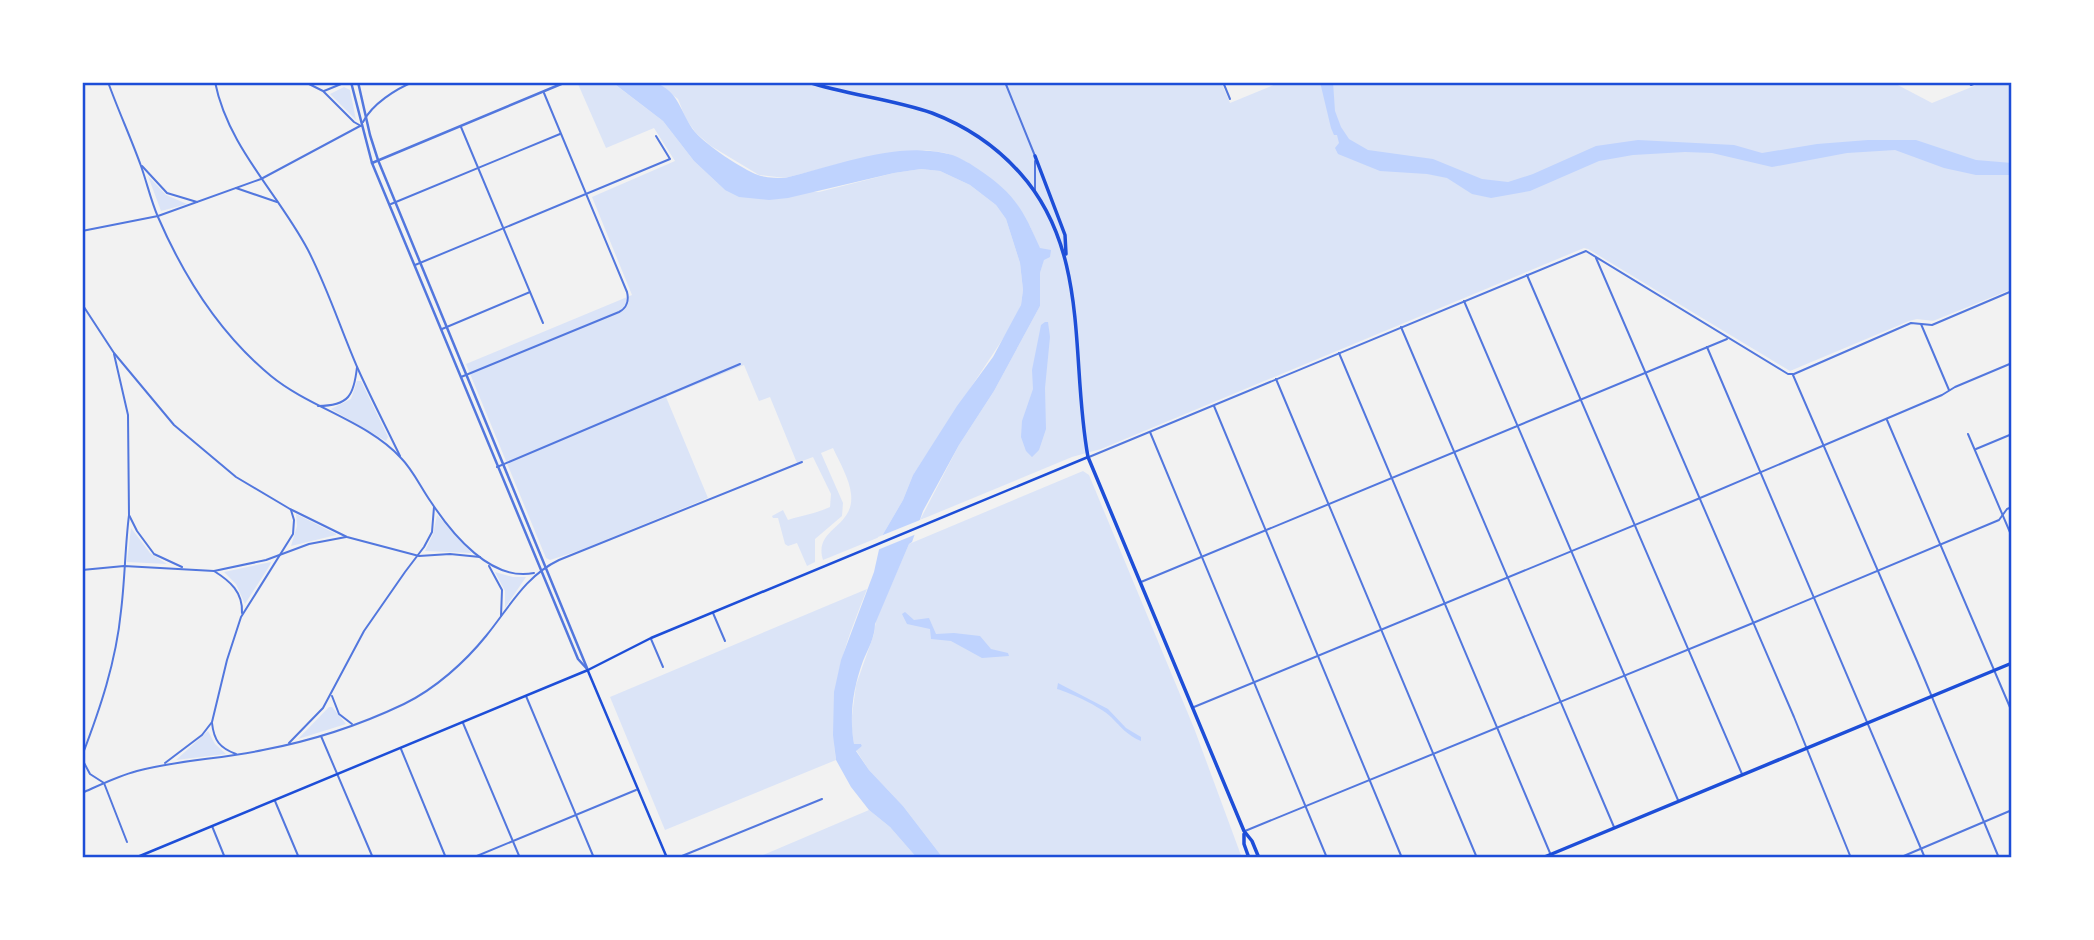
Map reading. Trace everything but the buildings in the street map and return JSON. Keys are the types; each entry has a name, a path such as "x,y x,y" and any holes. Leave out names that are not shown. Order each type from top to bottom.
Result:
{"main road":[{"path":"808,82 835,91 913,108 949,121 993,148 1035,191 1054,225 1067,260"},
{"path":"1035,156 1065,234 1074,300 1088,457 1244,831 1252,841 1259,858"},
{"path":"135,858 588,670 651,638 1088,457"},
{"path":"1542,858 2012,663"},
{"path":"588,670 667,858"},
{"path":"1244,831 1244,844 1249,858"}],"street":[{"path":"215,82 225,116 241,148 278,202 316,267 357,366 401,458 433,506 487,563 515,575 536,572 802,462"},
{"path":"305,82 323,91 361,126"},
{"path":"323,91 346,82"},
{"path":"351,82 372,163 578,659 588,670"},
{"path":"358,82 378,160 588,670"},
{"path":"82,231 158,216 261,179 361,126 366,115 394,93 414,82"},
{"path":"372,163 566,82"},
{"path":"1005,82 1035,156 1035,191"},
{"path":"1223,82 1230,99"},
{"path":"1968,84 1979,82"},
{"path":"107,83 158,216 194,286 233,341 271,376 316,406 358,426 401,458"},
{"path":"460,377 624,309 627,302 627,292 543,92"},
{"path":"460,127 543,323"},
{"path":"389,205 561,134"},
{"path":"414,265 670,159 656,136"},
{"path":"141,166 167,193 199,202"},
{"path":"236,188 278,202"},
{"path":"1088,457 1586,251 1788,374 1911,323 1932,325 2012,291"},
{"path":"1596,257 1851,858"},
{"path":"1527,275 1742,775"},
{"path":"441,329 530,292"},
{"path":"1464,301 1678,801"},
{"path":"82,304 114,353 174,425 236,477 290,509 347,537 419,556 450,554 480,557"},
{"path":"1921,324 1949,391"},
{"path":"1401,327 1614,828"},
{"path":"1140,582 1729,338"},
{"path":"1707,347 1925,858"},
{"path":"114,353 128,415 129,515 121,612 113,658 102,702 82,758 90,774 104,783 127,842"},
{"path":"1339,353 1550,854"},
{"path":"1193,707 1824,446 2012,363"},
{"path":"497,467 740,364"},
{"path":"316,406 335,405 348,398 353,389 357,366"},
{"path":"1793,374 1999,858"},
{"path":"1276,379 1477,858"},
{"path":"1213,405 1402,858"},
{"path":"1887,419 2012,712"},
{"path":"1150,432 1327,858"},
{"path":"1968,434 2012,537"},
{"path":"1975,450 2012,434"},
{"path":"288,744 314,719 331,695 351,652 368,625 419,556 432,532 433,506"},
{"path":"1244,831 1307,808 1878,571 1998,520 2012,507"},
{"path":"241,617 294,531 295,520 290,509"},
{"path":"129,515 136,531 154,554 184,568"},
{"path":"82,570 124,566 214,571 238,567 309,544 347,537"},
{"path":"487,563 502,590 501,617"},
{"path":"214,571 237,590 242,607 212,722 213,735 222,748 236,754"},
{"path":"82,793 135,771 321,736 408,702 461,664 536,572"},
{"path":"713,613 725,641"},
{"path":"651,638 663,667"},
{"path":"331,695 339,714 353,724"},
{"path":"526,695 594,858"},
{"path":"163,765 202,735 212,722"},
{"path":"463,722 520,858"},
{"path":"321,736 373,858"},
{"path":"400,748 446,858"},
{"path":"472,858 638,789"},
{"path":"677,858 822,799"},
{"path":"275,800 299,858"},
{"path":"1899,858 2012,810"},
{"path":"212,826 225,858"}],"shaded area":[{"path":"655,82 1221,82 1230,103 1281,82 1892,82 1932,103 1984,82 2012,82 2012,289 1933,321 1909,321 1790,371 1584,248 1101,449 1072,457 920,520 959,445 994,391 1040,306 1040,273 1044,259 1030,226 967,162 946,153 926,150 862,158 785,178 759,175 711,146 696,133 686,119 678,99"},
{"path":"613,83 663,121 694,161 725,190 819,192 921,169 940,171 970,185 996,205 1006,219 1020,263 1023,290 1021,305 1014,322 913,475 903,500 882,536 823,560 821,549 824,541 847,514 851,505 849,483 833,448 821,453 843,503 842,516 815,539 815,562 807,566 797,543 788,546 785,544 778,518 772,516 783,510 788,520 825,509 830,507 831,494 813,457 797,463 770,397 759,401 744,365 666,397 708,498 581,550 550,560 546,558 466,364 632,295 592,197 675,161 654,128 606,148 578,84"},
{"path":"344,87 350,90 356,120 330,94"},
{"path":"148,176 166,195 187,204 161,211"},
{"path":"357,381 361,381 388,437 386,441 331,409 351,399"},
{"path":"1083,471 1089,475 1194,728 1242,858 943,858 903,806 869,770 856,750 862,746 854,745 851,723 856,685 874,634 876,620 909,544"},
{"path":"296,514 336,535 291,546 297,526"},
{"path":"437,515 471,553 425,551 433,534"},
{"path":"131,528 150,553 167,564 127,562"},
{"path":"271,562 245,604 236,584 224,572"},
{"path":"495,572 526,577 505,608 505,591"},
{"path":"867,589 844,651 837,683 836,760 665,830 610,697"},
{"path":"332,707 346,724 298,739"},
{"path":"208,731 215,744 226,754 176,760"},
{"path":"869,810 890,827 917,858 756,858"}],"water":[{"path":"645,81 663,86 675,97 690,125 700,137 734,162 765,177 785,178 885,153 925,150 953,155 974,166 1009,194 1022,212 1040,248 1051,250 1050,257 1044,260 1040,273 1040,306 994,391 959,445 923,511 875,624 873,638 854,692 854,744 862,746 856,751 943,858 917,858 890,827 869,810 851,787 836,760 833,735 834,692 841,660 874,572 882,536 903,500 913,475 957,406 993,357 1021,305 1023,290 1020,263 1006,219 996,205 970,185 940,171 921,169 788,198 769,200 739,197 725,190 694,161 663,121 612,82"},
{"path":"1320,82 1333,82 1335,111 1349,139 1368,150 1433,159 1482,179 1508,182 1596,146 1638,140 1734,145 1762,153 1817,144 1916,140 1976,160 2012,163 2012,175 1976,175 1944,168 1895,150 1847,153 1772,167 1712,153 1685,152 1633,155 1599,161 1530,191 1491,198 1472,194 1447,178 1380,171 1338,154 1335,148 1339,143 1337,135 1334,135 1331,128"},
{"path":"1048,322 1050,337 1045,388 1046,429 1039,450 1032,457 1026,451 1021,437 1022,421 1033,389 1032,370 1041,325"},
{"path":"905,612 914,620 929,618 936,634 980,636 991,649 1008,653 1009,656 982,658 951,641 931,639 930,629 907,624 902,614"},
{"path":"1058,683 1108,709 1126,728 1141,737 1141,741 1128,734 1100,709 1057,689"}],"pier":[{"path":"925,518 919,533 875,551 878,537"}]}
